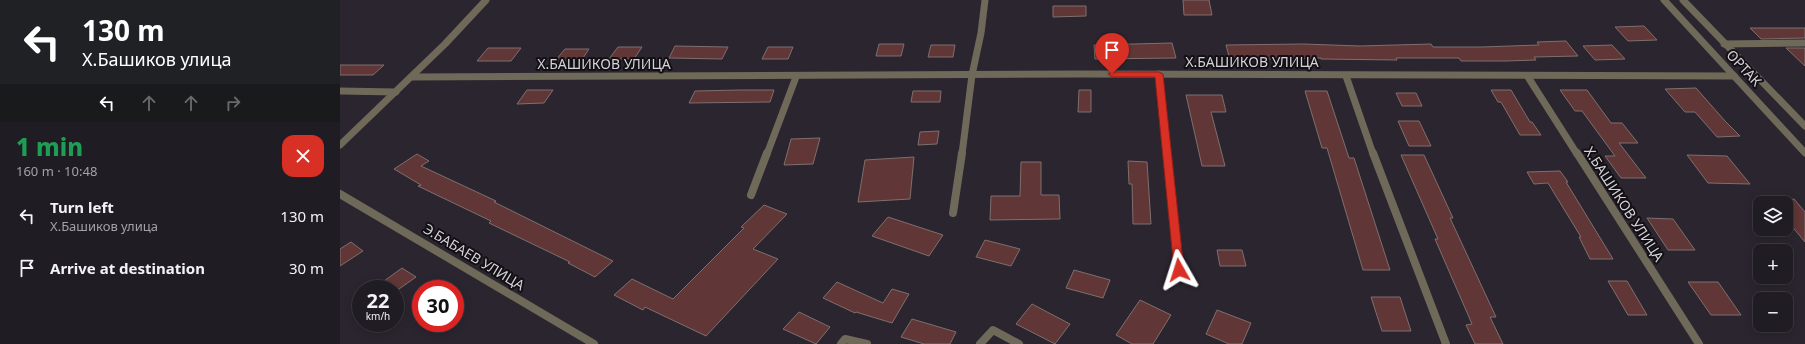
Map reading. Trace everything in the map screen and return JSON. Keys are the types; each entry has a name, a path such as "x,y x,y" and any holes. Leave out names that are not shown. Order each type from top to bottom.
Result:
{"street":[{"path":"340,144 412,77 486,0"},
{"path":"953,213 972,75 981,33 985,0"},
{"name":"ОРТАК","path":"1664,0 1805,153"},
{"name":"ОРТАК","path":"1683,0 1805,126"},
{"path":"1724,44 1805,43"},
{"path":"1159,74 1179,270"},
{"name":"Х.БАШИКОВ УЛИЦА","path":"412,77 796,77 1159,74 1528,77 1734,76"},
{"path":"1346,76 1387,193 1446,344"},
{"path":"751,195 796,77"},
{"name":"Х.БАШИКОВ УЛИЦА","path":"1528,77 1699,344"},
{"path":"340,91 396,92"},
{"name":"Э.БАБАЕВ УЛИЦА","path":"340,194 594,344"},
{"path":"980,344 993,330 1019,344"},
{"path":"841,344 845,339 867,344"}],"building":[{"path":"1183,0 1209,0 1212,15 1184,15"},
{"path":"1053,6 1086,6 1086,16 1053,17"},
{"path":"1644,26 1657,40 1628,41 1615,27"},
{"path":"1750,28 1805,28 1805,38 1761,39"},
{"path":"1566,41 1578,56 1534,57 1536,60 1506,61 1461,61 1459,58 1396,58 1397,60 1321,58 1230,60 1226,45 1303,44 1360,46 1431,44 1433,47 1482,47 1539,45 1537,42"},
{"path":"1172,43 1176,58 1095,59 1094,45"},
{"path":"879,44 904,44 901,56 876,56"},
{"path":"931,45 955,45 953,57 928,57"},
{"path":"1612,45 1625,59 1595,60 1583,46"},
{"path":"675,46 728,47 722,59 669,58"},
{"path":"618,47 642,47 634,59 609,59"},
{"path":"768,47 793,47 788,59 762,59"},
{"path":"488,48 521,48 511,61 477,61"},
{"path":"1786,48 1805,48 1805,66"},
{"path":"565,49 589,49 581,61 555,61"},
{"path":"340,65 384,65 373,75 340,75"},
{"path":"1696,88 1740,136 1717,137 1695,112 1685,112 1665,89"},
{"path":"527,90 553,90 544,103 517,104"},
{"path":"774,90 770,102 689,103 695,91"},
{"path":"1079,90 1091,90 1091,112 1078,112"},
{"path":"1491,90 1511,90 1530,122 1532,122 1541,135 1520,135 1501,102 1498,102"},
{"path":"1560,90 1587,90 1611,123 1622,123 1638,143 1619,143 1646,178 1621,178 1605,156 1615,156 1582,111 1575,111"},
{"path":"913,91 941,91 940,102 911,102"},
{"path":"1305,91 1327,91 1349,158 1354,158 1390,270 1363,270 1327,148 1322,148"},
{"path":"1396,93 1416,93 1422,106 1402,106"},
{"path":"1186,95 1222,95 1226,112 1211,112 1225,166 1202,166"},
{"path":"1398,121 1419,121 1431,146 1409,146"},
{"path":"939,131 937,144 918,145 920,132"},
{"path":"820,138 813,164 784,165 791,139"},
{"path":"417,154 429,161 421,166 496,201 494,202 613,261 595,277 568,263 570,262 489,223 491,221 418,186 421,185 394,169"},
{"path":"1401,155 1424,155 1453,218 1450,218 1496,317 1490,317 1503,344 1475,344 1466,325 1472,324 1435,239 1438,239"},
{"path":"1687,155 1727,156 1750,184 1708,183"},
{"path":"914,157 910,199 858,202 865,160"},
{"path":"1128,161 1147,162 1151,224 1133,224 1132,184 1129,184"},
{"path":"1021,162 1041,162 1041,195 1059,195 1060,219 990,220 991,196 1020,196"},
{"path":"1560,171 1613,259 1590,259 1579,237 1581,237 1548,183 1534,184 1527,172"},
{"path":"1793,199 1805,212 1805,242 1793,228"},
{"path":"764,205 787,214 753,249 778,259 706,336 645,307 643,310 614,295 632,279 673,299 744,228 741,227"},
{"path":"888,217 943,235 929,256 872,236"},
{"path":"1647,218 1673,219 1695,250 1668,250"},
{"path":"985,240 1020,249 1011,266 976,257"},
{"path":"351,242 363,251 340,266 340,249"},
{"path":"1217,250 1242,250 1246,266 1220,266"},
{"path":"402,268 416,277 404,285 404,280 385,280"},
{"path":"1074,270 1110,280 1103,298 1066,288"},
{"path":"1608,281 1627,281 1647,315 1628,315"},
{"path":"837,282 883,303 892,289 909,294 892,323 856,312 855,313 823,298"},
{"path":"1688,282 1718,282 1741,315 1711,315"},
{"path":"1371,297 1400,297 1411,331 1382,331"},
{"path":"1140,300 1171,315 1153,344 1132,344 1116,335"},
{"path":"1032,304 1070,324 1055,344 1016,324"},
{"path":"1217,310 1251,323 1242,344 1229,344 1206,334"},
{"path":"799,312 830,327 816,344 783,329"},
{"path":"912,319 956,332 950,344 924,344 901,337"}],"route":[{"path":"1112,74 1159,74 1179,270"}]}
